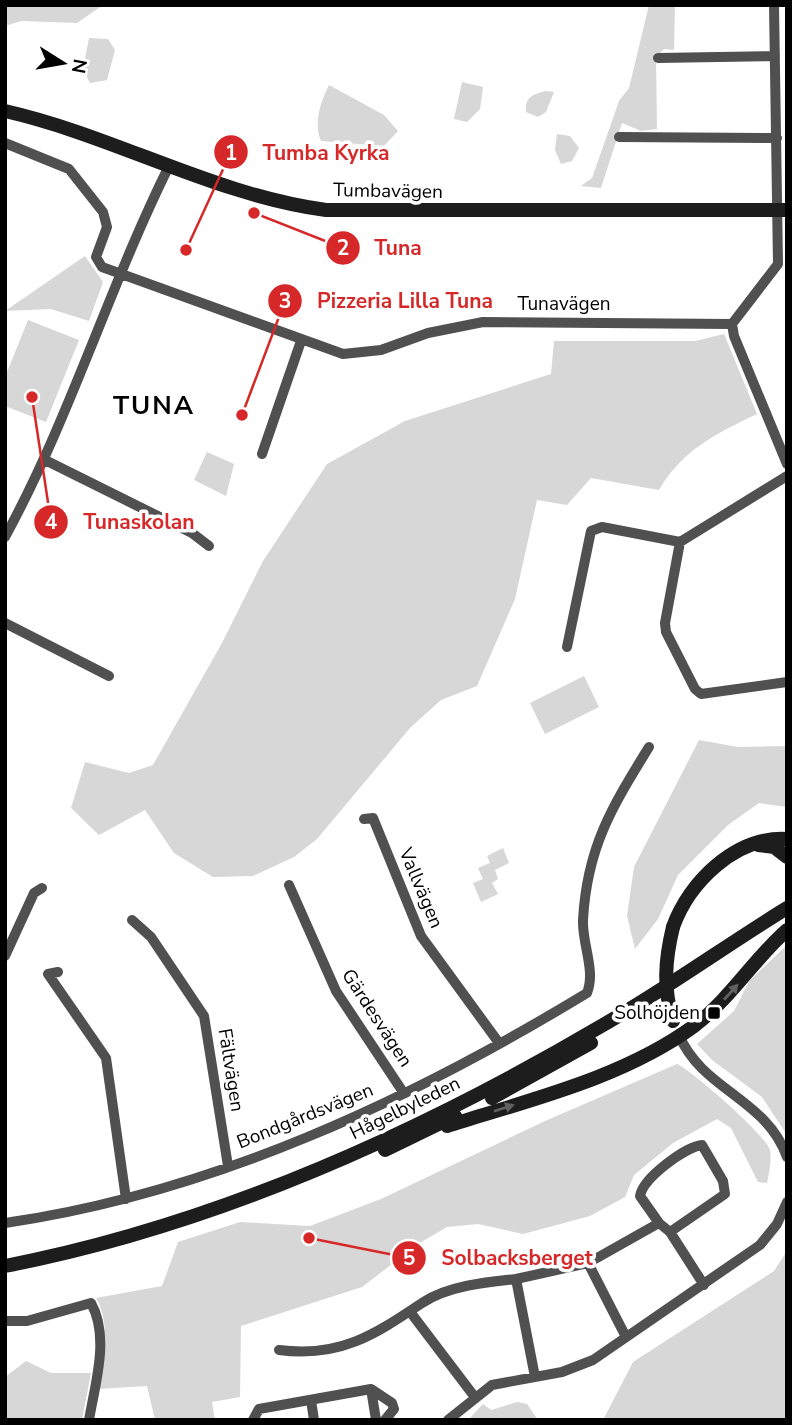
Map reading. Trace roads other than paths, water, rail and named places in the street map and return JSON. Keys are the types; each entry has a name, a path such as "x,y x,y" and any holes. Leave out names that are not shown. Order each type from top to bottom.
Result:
{"main road":[{"name":"Tumbavägen","path":"5,111 290,205 413,212 783,210"},
{"path":"679,1035 673,1021 665,982 673,927 700,881 729,857 769,838 787,839"},
{"path":"750,846 767,845 787,857"},
{"path":"730,944 779,906 787,895"},
{"name":"Hågelbyleden","path":"5,1266 44,1259 160,1226 342,1160 533,1065 604,1025 787,908"},
{"name":"Hågelbyleden","path":"5,1274 161,1234 276,1195 416,1136 539,1074 787,918"},
{"path":"416,1136 587,1080 679,1035 729,996 759,958 787,930"}],"street":[{"path":"774,5 775,56 781,82 777,138 783,210 775,270 732,324 734,336 787,464"},
{"path":"658,58 775,56"},
{"path":"619,137 777,138"},
{"path":"5,143 69,169 106,216 107,227 96,253 97,262 119,274"},
{"path":"5,537 45,460 119,274 170,166"},
{"name":"Tunavägen","path":"119,274 301,341 350,354 381,350 428,333 483,322 732,324"},
{"path":"261,454 301,341"},
{"path":"45,460 192,533 209,546"},
{"path":"567,647 591,531 602,527 680,541 787,475"},
{"path":"680,541 665,623 666,632 695,690 701,694 712,695 787,682"},
{"path":"5,623 109,676"},
{"name":"Bondgårdsvägen","path":"5,1223 78,1212 229,1166 403,1093 587,993 591,983 583,924 584,902 600,831 649,747"},
{"name":"Vallvägen","path":"365,819 373,818 421,936 499,1043"},
{"name":"Gärdesvägen","path":"289,885 336,991 396,1077 403,1093"},
{"path":"5,956 34,893 42,888"},
{"name":"Fältvägen","path":"132,920 151,936 204,1016 229,1166"},
{"path":"58,972 48,974 106,1058 126,1199"},
{"path":"679,1035 706,1072 768,1122 778,1135 787,1157"},
{"path":"670,1232 725,1194 723,1181 702,1145 693,1147 644,1183 640,1196 659,1223 670,1232 704,1285"},
{"path":"448,1420 474,1396 492,1385 579,1367 626,1337 760,1245 777,1224 787,1202"},
{"path":"279,1350 300,1353 341,1348 368,1338 411,1313 424,1301 448,1292 588,1263 659,1223"},
{"path":"588,1263 626,1337"},
{"path":"516,1279 535,1377"},
{"path":"5,1321 37,1319 56,1315 70,1307 92,1303 98,1315 100,1357 89,1420"},
{"path":"411,1313 474,1396"},
{"path":"371,1389 376,1420"},
{"path":"253,1420 259,1409 371,1389 392,1403 394,1409 386,1420"},
{"path":"311,1400 314,1420"}],"place":[{"name":"Tuna","path":"254,213"},
{"name":"Tumba Kyrka","path":"186,250"},
{"name":"Tunaskolan","path":"32,397"},
{"name":"Pizzeria Lilla Tuna","path":"242,415"},
{"name":"Solhöjden","path":"714,1013"},
{"name":"Solbacksberget","path":"309,1238"}],"district":[{"name":"TUNA","path":"154,405"}]}
